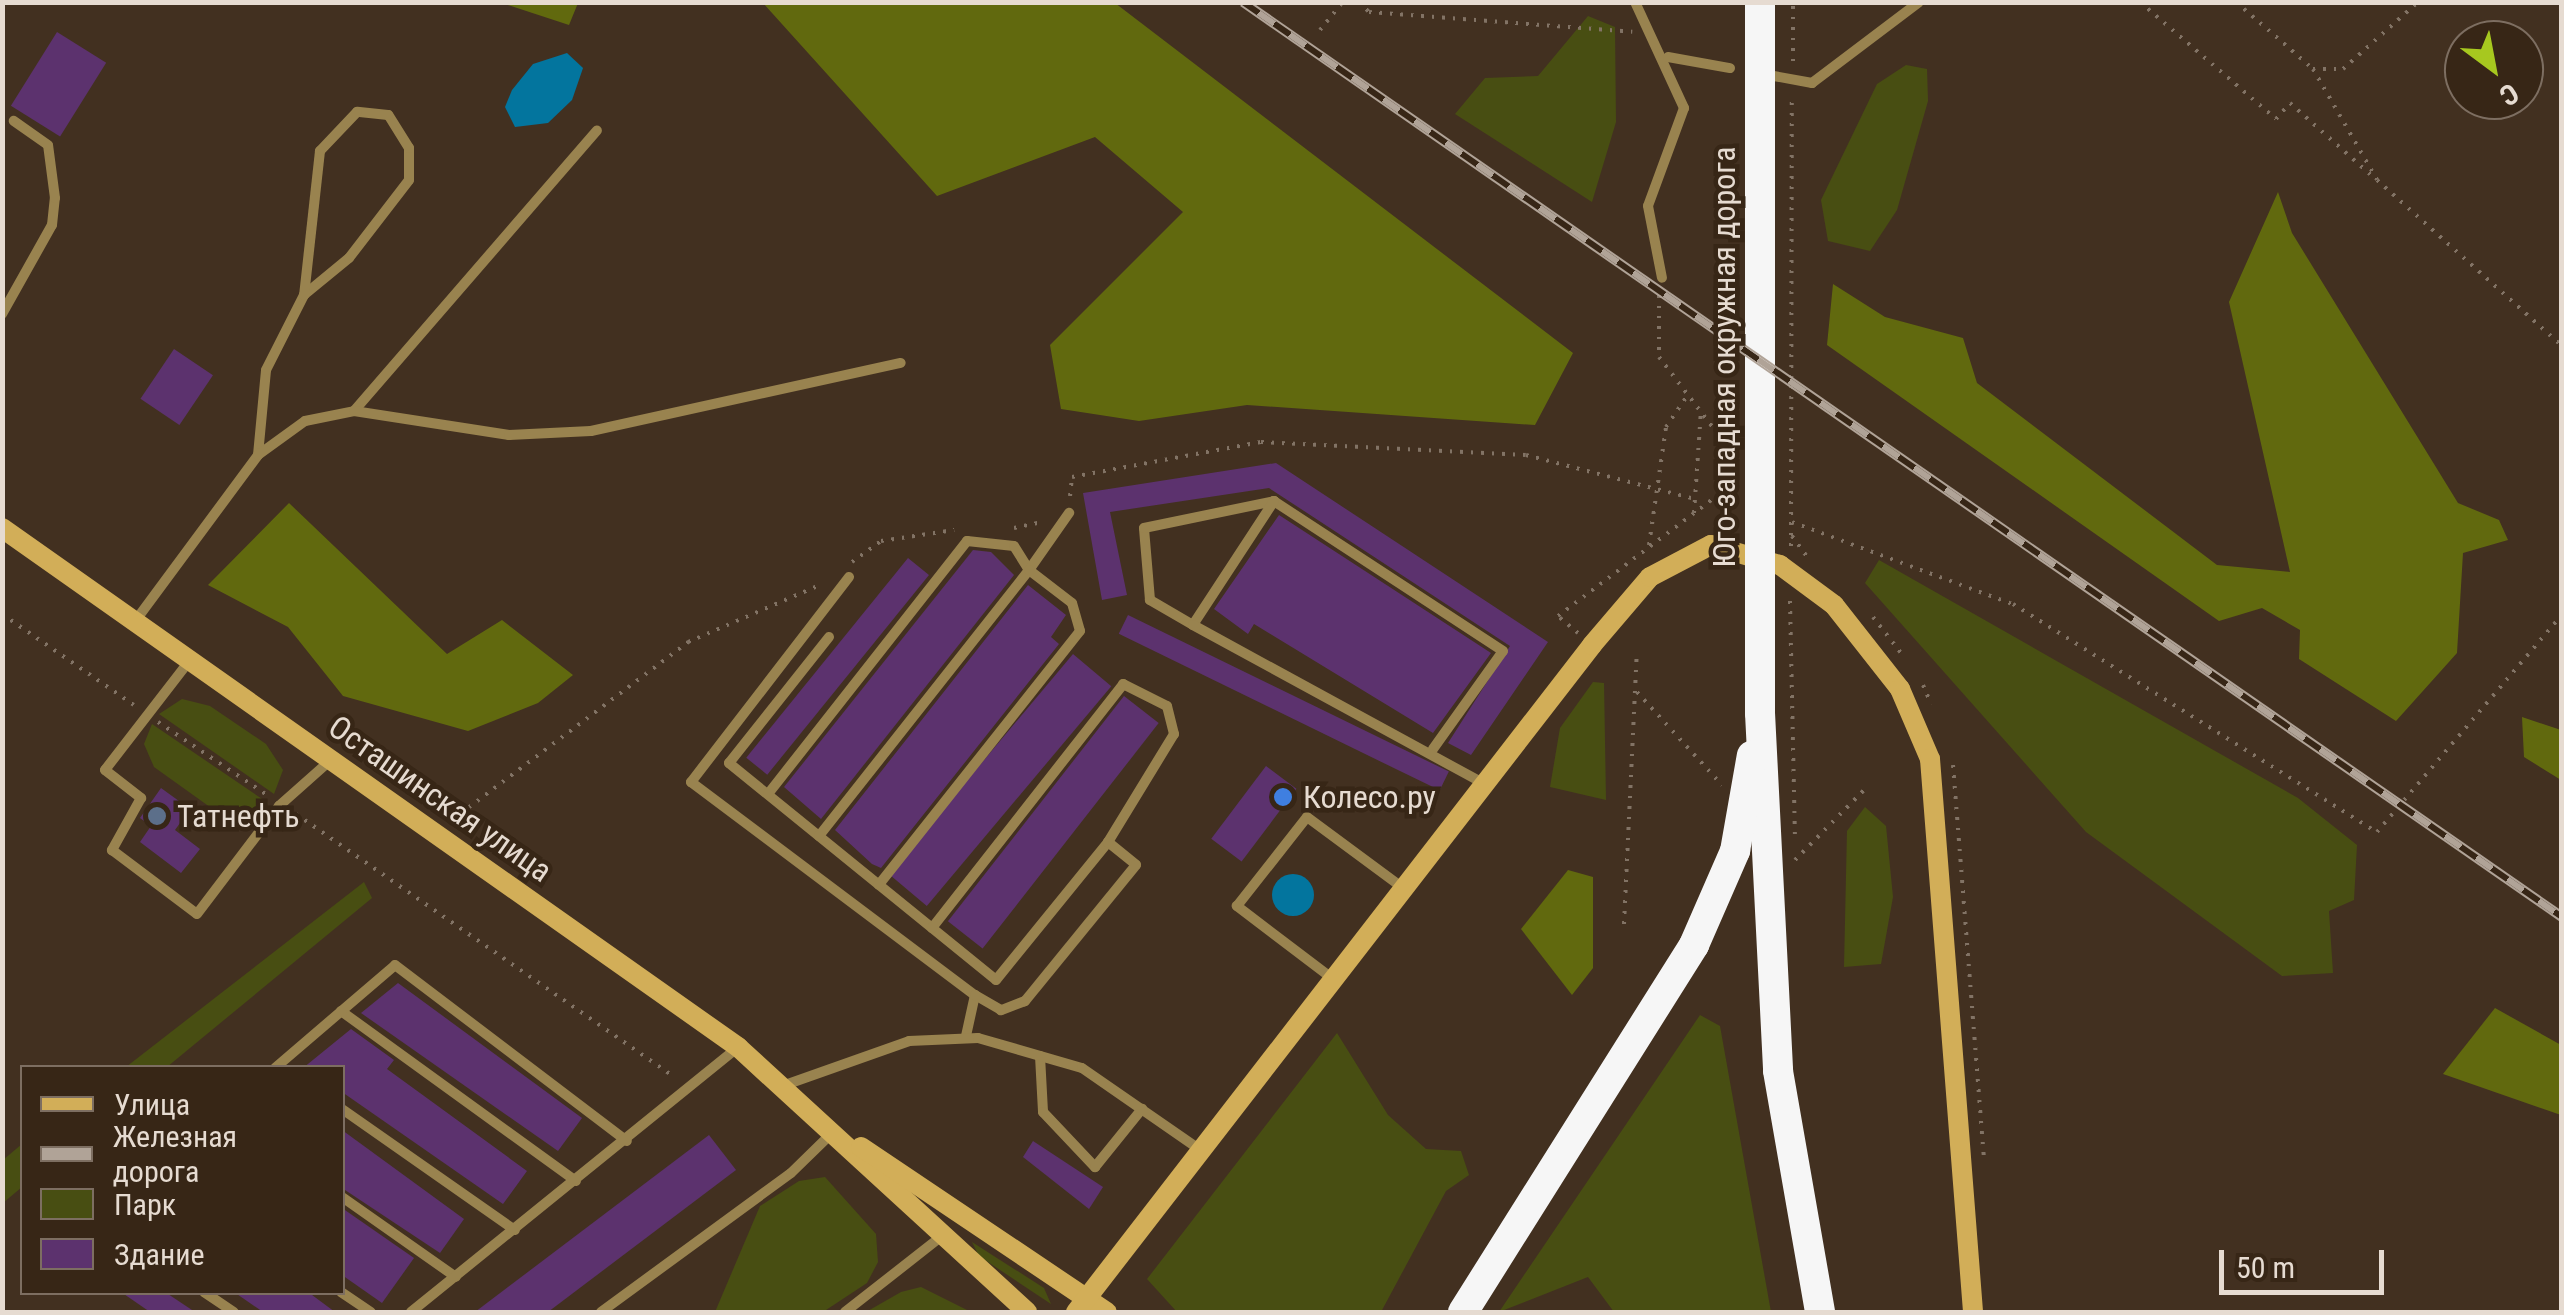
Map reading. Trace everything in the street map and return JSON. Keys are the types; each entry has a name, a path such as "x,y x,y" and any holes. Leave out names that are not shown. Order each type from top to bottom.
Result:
{"highway":[{"name":"Юго-западная окружная дорога","path":"1760,2 1760,712"},
{"path":"1462,1310 1707,918 1734,851 1760,712"},
{"path":"1760,712 1778,1071 1820,1312"}],"street":[{"name":"Осташинская улица","path":"2,528 738,1047 834,1130 938,1239 1028,1312"},
{"path":"1081,1307 1592,645 1669,562 1730,546 1780,565 1834,605 1900,689 1939,800 1973,1312"},
{"name":"Осташинская улица","path":"834,1130 961,1211 1081,1307 1106,1312"},
{"path":"938,1239 961,1211"}],"lane":[{"path":"1635,2 1668,57 1684,108 1648,206 1662,278"},
{"path":"1753,72 1812,83 1919,2"},
{"path":"1668,57 1730,68"},
{"path":"258,455 266,370 304,295 320,151 358,112 388,115 408,148 410,180 349,258 304,295"},
{"path":"2,314 52,225 55,198 48,146 14,121"},
{"path":"354,411 597,130"},
{"path":"136,620 258,455 306,421 354,411 508,436 591,431 901,363"},
{"path":"1193,625 1274,501"},
{"path":"1432,750 1503,651 1274,501 1144,528 1150,600 1432,750 1483,783"},
{"path":"819,836 1029,570 1069,513"},
{"path":"768,794 967,541 1014,546 1029,570 1072,603 1080,631 879,885"},
{"path":"850,577 691,782 975,995 1001,1010 1026,1001 1136,865 1108,842"},
{"path":"829,638 728,762 768,794 879,885 996,980 1108,842 1174,734 1167,706 1123,684 932,928"},
{"path":"190,659 105,770 141,798 112,850 197,914 282,804 332,759"},
{"path":"1334,979 1237,906 1307,817 1403,888"},
{"path":"280,1065 395,965 627,1141"},
{"path":"966,1036 975,995"},
{"path":"341,1011 576,1181"},
{"path":"785,1086 909,1041 966,1036 1082,1068 1203,1151"},
{"path":"411,1312 627,1141 738,1047"},
{"path":"1040,1056 1043,1112 1095,1166 1142,1110"},
{"path":"345,1111 514,1230"},
{"path":"601,1312 791,1173 834,1130"},
{"path":"345,1198 456,1277"},
{"path":"845,1312 938,1239"},
{"path":"208,1295 234,1312"},
{"path":"345,1295 370,1312"}],"path":[{"path":"1320,30 1343,2"},
{"path":"1359,2 1369,12 1620,28 1649,38 1668,57"},
{"path":"1790,556 1793,2"},
{"path":"2140,2 2276,119 2290,103 2562,346"},
{"path":"2236,2 2313,69 2376,180"},
{"path":"2313,69 2344,69 2418,2"},
{"path":"1658,302 1660,357 1728,448"},
{"path":"1648,548 1666,426 1690,394"},
{"path":"1694,514 1701,410"},
{"path":"1778,517 2013,604 2377,832 2562,614"},
{"path":"1790,595 1795,877"},
{"path":"2,614 691,1089"},
{"path":"1624,924 1638,653"},
{"path":"1636,690 1732,796"},
{"path":"1795,860 1864,790"},
{"path":"1565,1312 1582,1312"}],"green space":[{"path":"578,2 569,25 502,3"},
{"path":"763,3 1115,3 1573,353 1535,425 1247,405 1139,421 1061,409 1050,345 1183,212 1095,137 937,196"},
{"path":"1588,16 1615,27 1616,122 1592,202 1455,114 1485,78 1538,76"},
{"path":"1906,65 1927,69 1928,101 1897,210 1870,251 1828,241 1821,200 1877,84"},
{"path":"2278,192 2292,233 2458,503 2499,520 2508,540 2463,553 2457,653 2396,721 2299,659 2300,630 2262,608 2219,621 1827,345 1833,284 1885,317 1963,338 1977,383 2217,565 2290,572 2229,302"},
{"path":"289,503 447,654 502,620 573,675 538,703 468,731 343,696 288,627 208,585"},
{"path":"1879,560 2298,798 2357,845 2354,900 2329,911 2333,973 2282,976 2086,832 1865,583"},
{"path":"1593,682 1604,683 1606,800 1550,787 1560,728"},
{"path":"182,699 210,706 266,744 283,770 274,794 159,714"},
{"path":"2522,717 2561,730 2561,780 2524,757"},
{"path":"152,724 268,803 235,825 154,767 144,744"},
{"path":"1865,807 1886,826 1893,897 1881,964 1844,967 1847,831"},
{"path":"1568,870 1593,877 1593,968 1572,995 1521,929"},
{"path":"364,882 372,898 169,1065 129,1065"},
{"path":"2495,1008 2561,1045 2561,1115 2443,1074"},
{"path":"1700,1015 1720,1026 1771,1312 1614,1312 1588,1277 1499,1312"},
{"path":"1337,1033 1388,1115 1426,1149 1461,1151 1469,1175 1446,1191 1381,1312 1177,1312 1147,1279"},
{"path":"20,1146 20,1189 3,1203 3,1160"},
{"path":"825,1177 876,1234 878,1262 867,1283 823,1312 715,1312 760,1206 799,1181"},
{"path":"972,1242 1044,1288 1051,1304 979,1256"},
{"path":"921,1287 971,1312 866,1312 901,1292"}],"water":[{"path":"567,53 583,68 572,100 548,123 515,127 505,107 512,90 533,64"},
{"path":"1293,874 1308,880 1314,895 1308,910 1293,916 1278,910 1272,895 1278,880"}],"building":[{"path":"57,32 106,63 60,137 11,106"},
{"path":"174,349 213,375 179,425 140,399"},
{"path":"1276,463 1548,642 1471,755 1448,743 1510,646 1269,488 1110,512 1127,595 1102,600 1083,493"},
{"path":"1279,515 1491,653 1433,733 1254,624 1248,634 1214,609"},
{"path":"973,550 991,552 1014,575 821,819 784,787"},
{"path":"908,558 929,575 767,775 746,758"},
{"path":"1028,585 1066,615 1051,637 1059,644 881,868 872,864 835,830"},
{"path":"1128,615 1449,771 1440,790 1119,634"},
{"path":"1073,654 1111,686 927,906 889,874"},
{"path":"1124,696 1159,723 983,948 948,921"},
{"path":"1266,766 1296,789 1242,862 1211,839"},
{"path":"161,788 190,809 175,830 200,849 181,873 140,842 151,826 140,818"},
{"path":"398,983 582,1118 558,1151 361,1013"},
{"path":"351,1029 394,1060 387,1069 527,1171 503,1204 345,1094 345,1065 307,1065"},
{"path":"345,1132 464,1219 440,1253 345,1190"},
{"path":"709,1135 736,1170 548,1312 475,1312"},
{"path":"1033,1141 1103,1187 1089,1209 1023,1157"},
{"path":"345,1210 414,1258 382,1303 345,1277"},
{"path":"125,1295 170,1295 195,1312 150,1312"},
{"path":"238,1295 312,1295 335,1312 263,1312"}],"railway":[{"path":"1243,2 2562,917"}],"place":[{"name":"Колесо.ру","path":"1283,797"},
{"name":"Татнефть","path":"157,816"}]}
